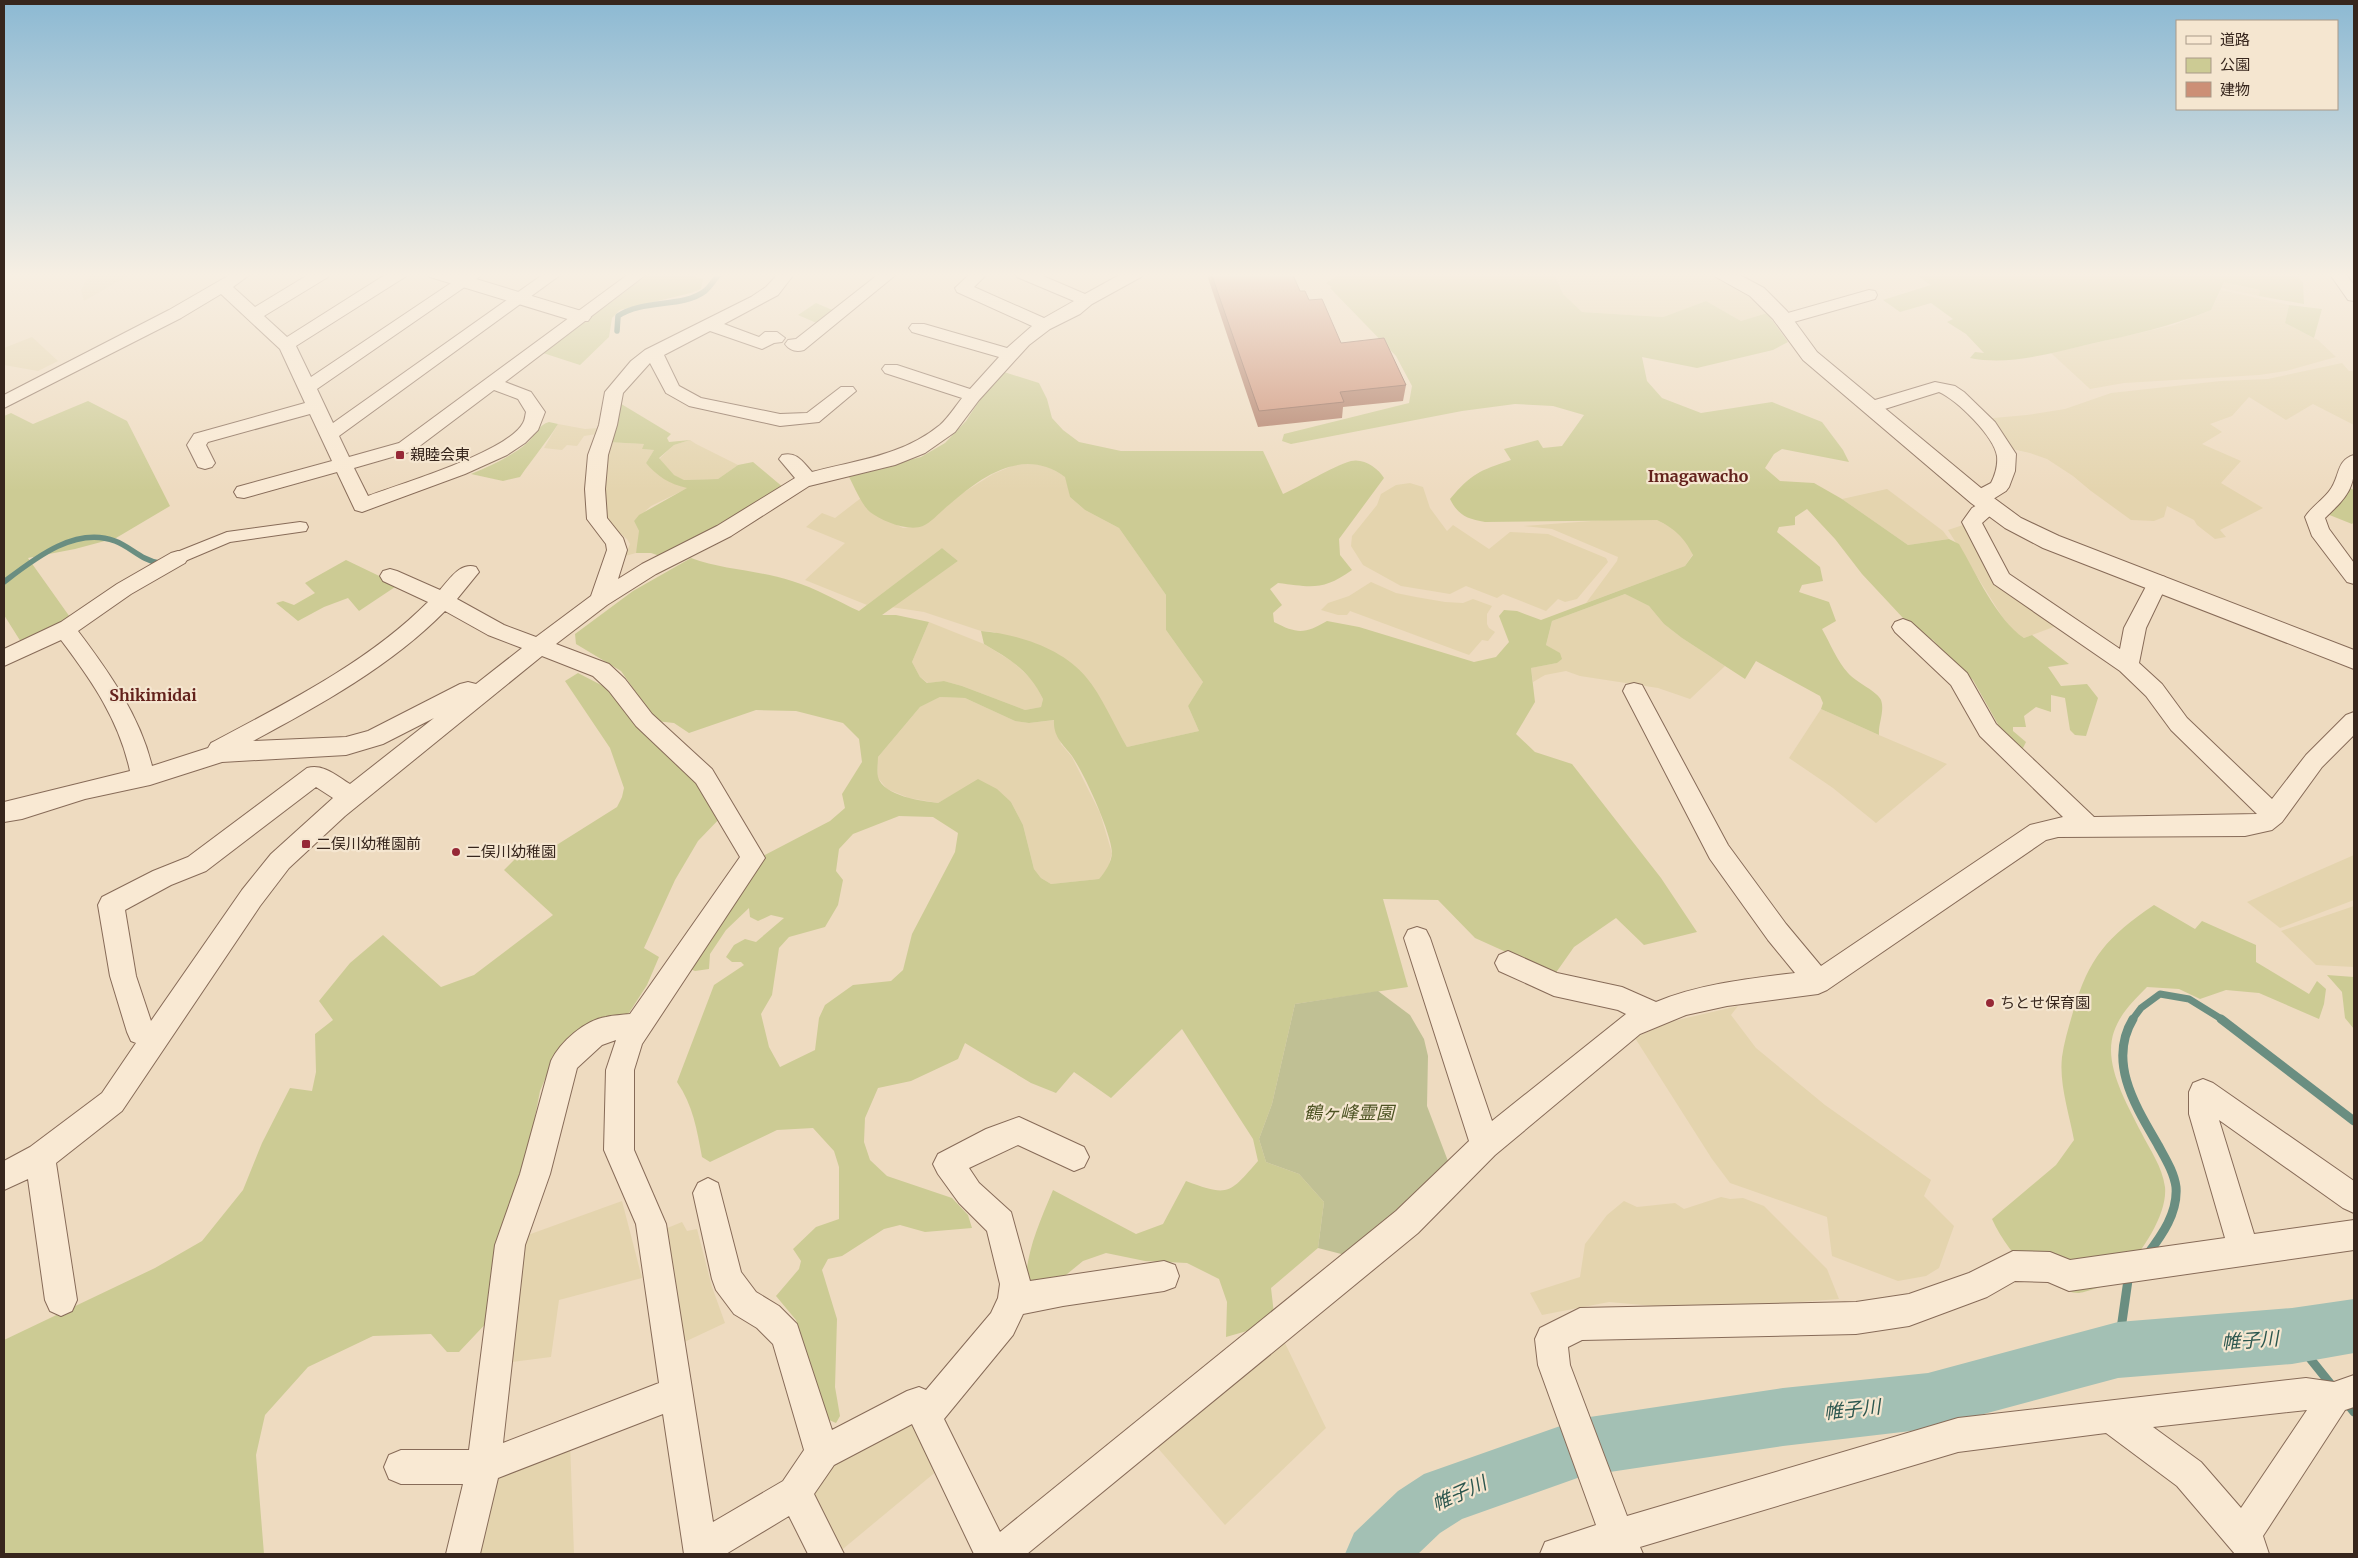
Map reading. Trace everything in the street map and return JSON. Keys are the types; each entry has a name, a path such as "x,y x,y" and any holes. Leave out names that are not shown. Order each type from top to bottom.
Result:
{"street":[{"path":"7,399 112,346"},
{"path":"286,346 317,406 362,504 485,460 526,434 535,419 534,406 527,396 492,384"},
{"path":"307,388 369,346"},
{"path":"330,434 453,346"},
{"path":"244,492 406,446 543,346"},
{"path":"600,600 617,550 616,543 597,519 595,489 598,455 608,425 614,392 637,364 669,346"},
{"path":"979,346 1011,355"},
{"path":"4,1176 40,1157 112,1102 251,898 280,861 352,797 528,655 600,600 649,569 724,531 808,480 888,461 918,449 948,428 973,396 1018,346"},
{"path":"1802,346 1810,356 1984,503 2013,523 2051,542 2158,582 2354,660"},
{"path":"654,353 672,389 695,402 780,420 812,418 847,391"},
{"path":"891,370 973,396"},
{"path":"1872,408 1939,386 1953,390 1981,417 2006,452 2007,464 1999,487 1984,503 1972,522 1975,531 2002,579 2128,666 2154,690 2179,724 2273,815"},
{"path":"205,463 196,445 201,438 317,406"},
{"path":"789,459 808,480"},
{"path":"2354,461 2349,466 2340,492 2315,517 2318,531 2354,576"},
{"path":"4,658 65,629 124,589 178,558 227,536 300,527"},
{"path":"199,760 302,705 370,661 417,625 469,572"},
{"path":"390,576 442,600 496,630 528,655 580,660 601,670 617,685 644,720 704,776 753,858 692,944 638,1026 630,1039 620,1070 619,1150 651,1224 701,1552 795,1493 822,1453 919,1402 992,1554"},
{"path":"2128,666 2135,628 2158,582"},
{"path":"1903,627 1959,679 1988,730 2089,827"},
{"path":"65,629 98,673 112,697 135,742 143,777"},
{"path":"4,812 143,777 222,753 346,746 368,740 445,703 528,655"},
{"path":"1634,691 1719,852 1778,932 1818,982"},
{"path":"1000,1554 1407,1222 1486,1145 1630,1025 1684,1003 1701,999 1818,982 2039,832 2058,827 2245,826 2263,823 2273,815 2314,761 2354,721"},
{"path":"156,1040 141,1032 123,976 111,905 162,878 197,864 316,775 352,797"},
{"path":"1417,938 1486,1145"},
{"path":"1508,962 1554,984 1622,999 1655,1014"},
{"path":"463,1554 484,1467 510,1244 535,1174 565,1061 592,1036 606,1029 638,1026"},
{"path":"2244,1250 2203,1114 2203,1092 2354,1198"},
{"path":"926,1416 1002,1324 1013,1300 1014,1284 1000,1223 969,1193 948,1164 996,1139 1019,1131 1074,1157"},
{"path":"40,1157 61,1300"},
{"path":"708,1192 727,1279 745,1303 768,1317 786,1336 822,1453"},
{"path":"1623,1545 1601,1496 1554,1365 1551,1339 1580,1324 1856,1318 1908,1310 1976,1286 2013,1266 2050,1267 2069,1276 2354,1235"},
{"path":"1013,1300 1063,1290 1164,1276"},
{"path":"401,1467 484,1467 676,1393"},
{"path":"1556,1554 1623,1545 1958,1435 2306,1394 2348,1395"},
{"path":"2110,1416 2189,1474 2248,1545 2348,1395"},
{"path":"795,1493 827,1554"}],"shaded area":[{"path":"10,346 41,346 58,361 38,371 4,365 4,348"},
{"path":"2083,346 2324,346 2336,357 2286,371 2259,375 2124,383 2090,389 2051,353"},
{"path":"2342,363 2349,371 2354,371 2354,425 2313,404 2286,420 2249,397 2232,416 2210,424 2222,432 2202,444 2241,461 2221,483 2263,508 2220,530 2226,537 2215,539 2197,525 2194,520 2167,506 2164,517 2154,521 2131,520 2073,476 2047,459 2012,449 1991,420 1993,418 2065,409 2111,393 2221,381 2268,379"},
{"path":"558,424 585,429 599,428 597,434 584,436 577,446 567,445 562,450 544,448"},
{"path":"690,440 738,465 718,479 683,480 673,475 659,459 674,445"},
{"path":"607,442 645,444 642,449 654,450 646,463 688,488 651,506 634,521 639,531 636,553 625,556 630,544 627,539 607,522 601,496"},
{"path":"1019,463 1045,465 1066,477 1070,497 1085,510 1119,528 1166,595 1166,630 1203,682 1188,706 1199,731 1127,747 1086,677 994,632 981,631 924,612 891,607 958,561 942,548 867,605 805,580 845,543 806,527 822,513 835,518 861,498 869,511 903,528 923,526 961,494 993,474"},
{"path":"1410,483 1423,487 1430,508 1447,531 1453,525 1489,549 1510,532 1548,534 1606,558 1608,562 1577,599 1565,602 1558,599 1546,611 1503,594 1497,598 1466,586 1450,594 1401,586 1363,565 1351,546 1352,536 1377,505 1381,494 1396,485"},
{"path":"1887,489 1943,531 1949,539 1908,545 1842,499"},
{"path":"1606,520 1657,520 1674,529 1685,539 1693,554 1685,566 1586,603 1618,557 1552,529 1523,526"},
{"path":"1963,521 1983,553 2059,625 2024,638 2014,631 2003,618 1948,530 1963,525"},
{"path":"1371,582 1396,593 1416,597 1463,603 1473,599 1492,606 1487,614 1487,624 1495,632 1488,641 1482,640 1469,655 1350,611 1347,615 1338,615 1321,610 1328,603 1349,596"},
{"path":"1625,594 1649,606 1664,624 1725,666 1690,699 1658,688 1580,676 1566,671 1545,675 1533,682 1531,668 1557,663 1559,653 1546,645 1552,621"},
{"path":"929,622 984,644 1013,662 1034,682 1043,699 1041,707 1025,710 962,686 944,681 928,683 920,677 912,662"},
{"path":"940,697 965,698 1015,721 1029,723 1055,720 1061,744 1072,757 1100,813 1112,853 1108,868 1099,879 1051,884 1041,878 1034,869 1023,825 1011,802 978,780 938,803 909,798 887,789 878,778 878,757 920,707"},
{"path":"1821,709 1947,764 1876,823 1833,788 1789,758"},
{"path":"2354,855 2354,900 2280,928 2247,902"},
{"path":"2354,906 2354,967 2316,965 2281,931"},
{"path":"1738,1006 1731,1015 1756,1048 1825,1105 1931,1180 1924,1196 1954,1226 1939,1268 1926,1276 1898,1281 1832,1256 1827,1217 1730,1183 1712,1159 1635,1038 1669,1022"},
{"path":"1721,1197 1730,1199 1743,1198 1764,1206 1827,1269 1839,1299 1699,1310 1609,1302 1542,1315 1530,1293 1580,1277 1585,1244 1607,1215 1624,1201 1637,1207 1675,1203 1684,1209"},
{"path":"622,1201 642,1278 559,1300 551,1357 504,1363 514,1240"},
{"path":"682,1222 687,1231 697,1229 712,1287 725,1323 678,1345 660,1231"},
{"path":"1283,1339 1326,1428 1225,1525 1156,1446"},
{"path":"915,1414 938,1470 838,1553 808,1496 813,1477"},
{"path":"570,1441 574,1554 471,1554 487,1485 500,1469"}],"green space":[{"path":"553,346 600,346 580,365 543,353"},
{"path":"1386,346 1781,346 1773,350 1697,368 1642,357 1647,381 1662,398 1701,413 1772,402 1822,422 1843,450 1849,462 1782,449 1774,454 1765,468 1780,481 1814,483 1842,499 1908,545 1949,539 1959,544 1987,595 2014,630 2024,638 2032,635 2069,664 2048,667 2061,686 2087,684 2098,698 2086,736 2075,735 2070,730 2065,698 2051,695 2051,712 2036,707 2024,716 2026,727 2013,727 2013,731 2026,742 2022,750 2004,735 1973,680 1950,660 1933,640 1917,633 1862,574 1835,539 1807,509 1795,517 1795,525 1779,527 1777,532 1820,567 1823,581 1802,585 1799,592 1829,602 1836,621 1822,629 1848,673 1881,700 1882,709 1879,735 1821,709 1823,703 1820,696 1756,661 1745,679 1682,638 1664,624 1649,606 1625,594 1552,621 1546,645 1560,653 1562,659 1557,663 1531,668 1535,702 1516,734 1535,752 1572,764 1661,878 1697,932 1644,945 1616,918 1574,947 1555,974 1475,938 1438,900 1383,899 1408,987 1295,1004 1272,1104 1259,1139 1266,1162 1299,1174 1324,1202 1318,1248 1271,1288 1274,1314 1261,1327 1226,1337 1227,1302 1219,1279 1187,1263 1145,1261 1106,1253 1083,1261 1061,1279 1025,1293 1030,1253 1053,1190 1136,1234 1163,1224 1186,1181 1211,1189 1227,1189 1241,1180 1258,1161 1253,1139 1182,1029 1111,1098 1074,1072 1056,1093 1031,1083 965,1043 958,1059 911,1081 878,1088 865,1118 864,1142 870,1160 887,1176 952,1198 968,1215 972,1228 925,1232 900,1225 884,1229 842,1256 828,1259 822,1270 837,1319 835,1387 840,1416 836,1423 829,1420 796,1320 776,1296 799,1269 801,1261 793,1249 816,1227 839,1219 839,1167 834,1151 813,1128 777,1130 710,1162 702,1157 691,1109 677,1082 714,985 744,965 741,962 732,962 726,957 734,945 745,939 756,942 784,918 771,915 758,921 750,917 749,908 726,930 710,954 709,969 695,971 683,966 742,867 830,821 845,808 842,794 862,762 859,739 843,723 796,711 756,710 689,733 674,723 656,721 621,671 576,644 575,634 633,591 691,558 792,581 859,611 942,548 958,561 882,615 896,615 929,622 912,662 920,677 927,683 944,681 1025,710 1041,707 1043,699 1032,680 1011,661 984,644 981,631 1009,635 1052,650 1076,667 1097,693 1127,747 1199,731 1188,706 1203,682 1166,630 1166,595 1119,528 1085,510 1070,497 1065,477 1050,468 1034,464 1004,468 976,483 930,522 923,526 910,528 895,525 870,512 858,495 848,475 921,457 945,443 966,421 983,395 1004,372 1039,383 1047,399 1052,418 1063,430 1079,442 1121,451 1263,451 1283,494 1335,467 1351,461 1366,462 1378,471 1384,478 1339,539 1340,555 1352,570 1342,577 1325,584 1308,586 1278,583 1270,589 1282,605 1273,613 1274,622 1289,629 1307,630 1327,621 1359,627 1474,662 1496,657 1509,642 1499,616 1504,610 1517,611 1541,620 1685,566 1693,555 1678,534 1657,520 1485,522 1464,515 1456,509 1450,499 1464,483 1483,470 1511,460 1504,449 1538,440 1543,448 1562,446 1584,415 1553,406 1515,404 1462,411 1291,444 1282,441 1284,434 1409,403 1412,386 1396,356","holes":["940,697 965,698 1015,721 1029,723 1054,720 1057,736 1072,756 1083,776 1107,830 1112,852 1111,859 1099,879 1051,884 1041,878 1034,869 1023,825 1011,802 997,789 978,779 938,803 895,793 881,783 878,777 878,757 920,707","899,816 933,817 958,833 955,852 912,934 903,970 891,981 853,985 825,1005 819,1018 815,1050 780,1067 769,1047 761,1014 772,995 779,948 789,937 825,927 838,905 843,880 836,871 839,849 853,834"]},
{"path":"1977,346 2083,346 2015,359 1985,360 1970,358 1975,352 1984,353"},
{"path":"88,401 127,421 170,506 116,538 75,549 28,558 72,620 21,642 4,615 4,416 11,413 33,424"},
{"path":"618,402 671,434 667,438 669,442 690,440 674,445 659,458 674,475 684,480 718,479 738,465 753,462 784,488 663,557 651,553 636,553 639,531 634,521 639,515 687,488 669,482 650,468 646,463 654,450 642,449 644,444 607,442"},
{"path":"549,422 558,424 520,477 503,481 471,474 514,452 527,443 542,425"},
{"path":"2350,488 2354,490 2354,522 2352,524 2327,514"},
{"path":"346,560 398,585 359,611 348,598 324,607 298,621 276,603 283,601 294,605 315,593 305,583"},
{"path":"578,673 605,687 662,751 699,780 723,815 698,841 675,880 644,948 659,957 647,985 627,1016 551,1065 540,1091 534,1122 498,1253 492,1317 459,1352 447,1352 431,1334 373,1336 308,1367 265,1415 256,1455 264,1554 4,1554 4,1340 155,1268 202,1241 243,1190 262,1143 290,1088 312,1091 316,1072 315,1034 333,1020 319,1001 350,963 383,935 441,987 474,975 553,915 504,870 523,851 555,846 617,807 624,788 610,748 565,681"},
{"path":"2154,905 2195,929 2202,921 2256,945 2256,962 2309,994 2317,981 2326,989 2324,1004 2319,1019 2259,993 2226,990 2200,999 2179,989 2147,987 2134,1001 2122,1015 2114,1031 2111,1050 2112,1060 2117,1081 2161,1172 2165,1187 2165,1199 2156,1225 2149,1238 2123,1272 2108,1284 2086,1292 2073,1293 2053,1284 2025,1265 2006,1244 1992,1219 2056,1165 2074,1140 2063,1088 2061,1067 2065,1040 2079,993 2093,962 2112,938"},
{"path":"2327,975 2354,977 2354,1029 2345,1018 2342,992"},
{"name":"鶴ヶ峰霊園","path":"1378,991 1410,1015 1424,1039 1428,1056 1427,1106 1451,1169 1349,1256 1318,1248 1324,1202 1299,1174 1266,1162 1259,1139 1272,1104 1295,1004"}],"building":[{"path":"1236,346 1388,346 1406,385 1340,392 1344,402 1259,411"}],"waterway":[{"path":"4,582 28,564 56,547 70,541 85,538 115,541 141,556 159,563"},
{"path":"2132,1020 2141,1008 2160,994 2189,999 2223,1020"},
{"path":"2133,1019 2126,1035 2123,1051 2127,1084 2141,1115 2169,1165 2176,1187 2172,1215 2147,1255"},
{"path":"2221,1019 2354,1121"},
{"path":"2118,1350 2128,1280 2131,1276"},
{"name":"帷子川","path":"1375,1554 1419,1512 1445,1495 1583,1447 1783,1417 1928,1401 2118,1350 2292,1336 2354,1326"},
{"path":"2292,1336 2333,1387"},
{"path":"2345,1401 2354,1412"}],"place":[{"name":"親睦会東","path":"400,455"},
{"name":"二俣川幼稚園前","path":"306,844"},
{"name":"二俣川幼稚園","path":"456,852"},
{"name":"ちとせ保育園","path":"1990,1003"}],"district":[{"name":"Imagawacho","path":"1698,476"},
{"name":"Shikimidai","path":"153,695"}]}
